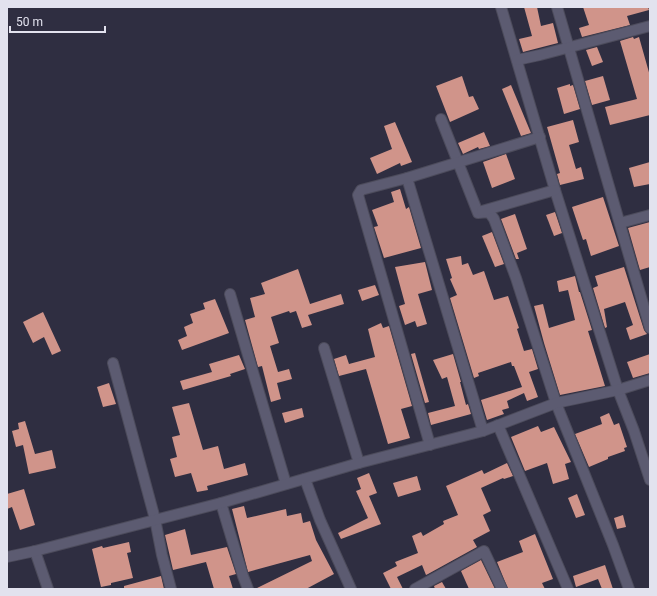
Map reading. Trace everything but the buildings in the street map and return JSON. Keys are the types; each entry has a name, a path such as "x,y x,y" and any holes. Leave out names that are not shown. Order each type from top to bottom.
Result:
{"street":[{"path":"501,7 555,190 618,390 634,431 650,480"},
{"path":"557,7 650,328"},
{"path":"517,60 650,26"},
{"path":"442,119 478,212"},
{"path":"430,445 358,195 361,190 407,178 540,137"},
{"path":"407,178 483,431"},
{"path":"478,212 555,190"},
{"path":"478,212 489,212 494,219 516,278 556,403 629,589"},
{"path":"620,223 650,215"},
{"path":"230,294 286,484"},
{"path":"324,348 359,463"},
{"path":"113,363 155,519 171,589"},
{"path":"7,557 221,503 359,463 483,431 556,403 618,390 650,380"},
{"path":"498,425 568,589"},
{"path":"305,479 320,520 351,589"},
{"path":"221,503 248,589"},
{"path":"35,551 48,589"},
{"path":"414,589 484,551 502,589"}]}
